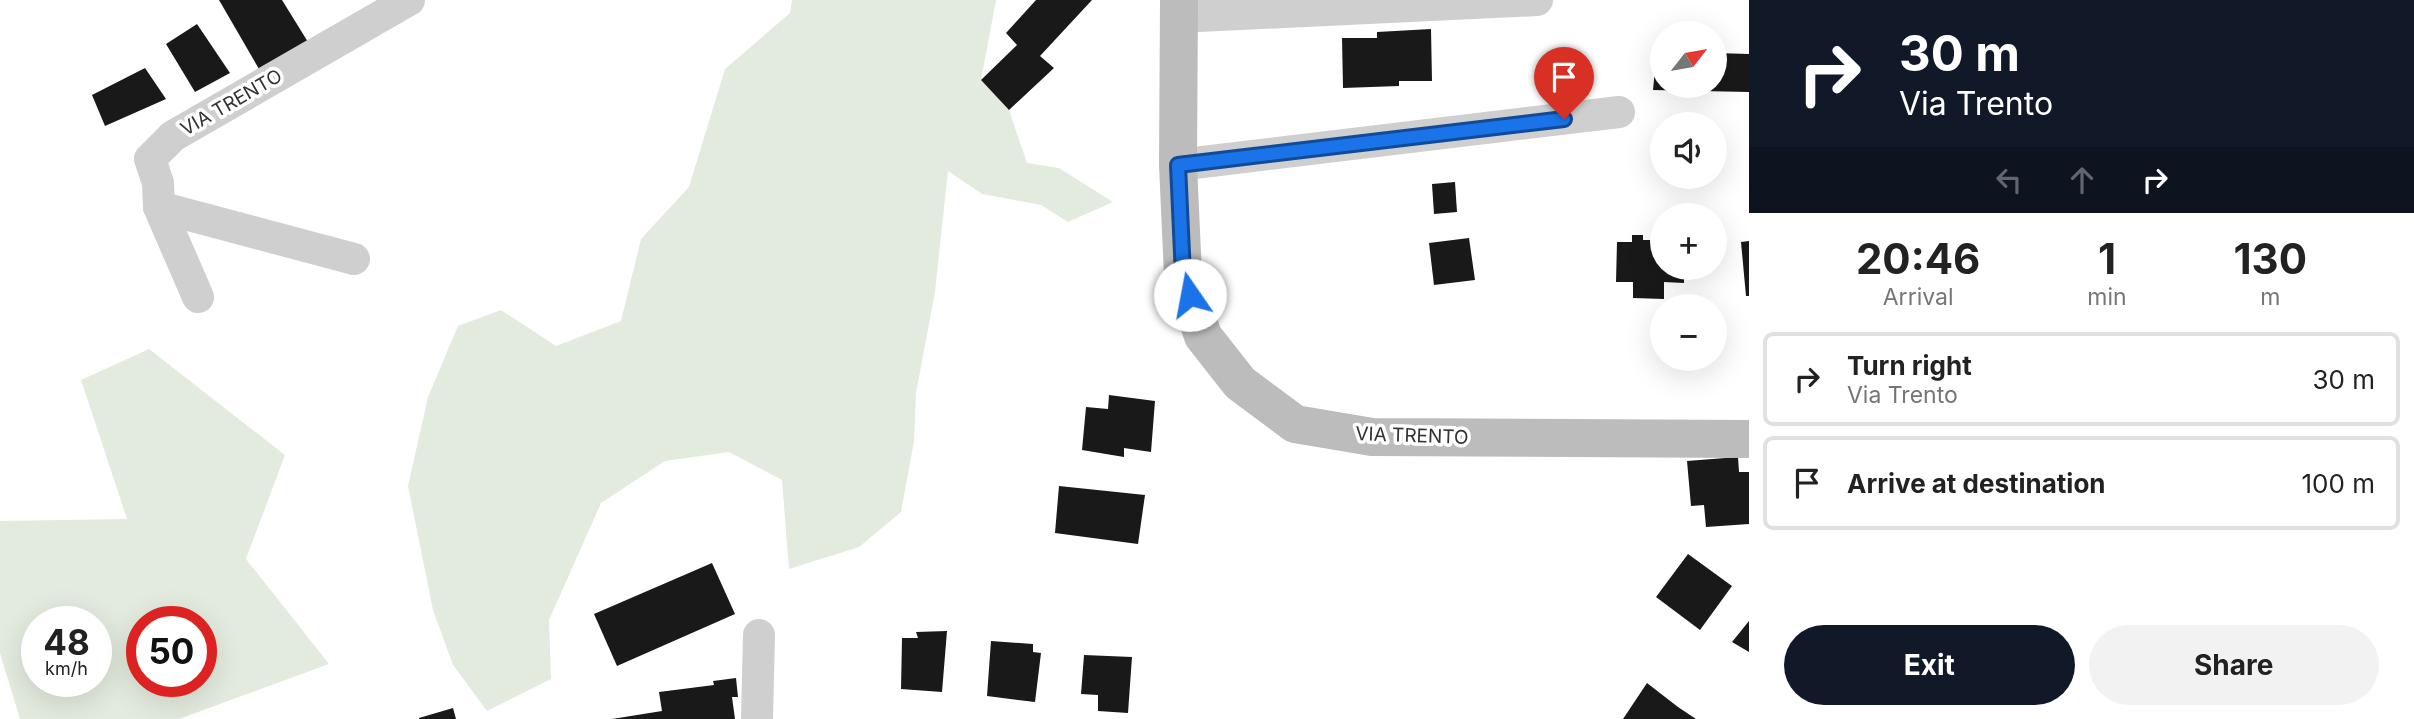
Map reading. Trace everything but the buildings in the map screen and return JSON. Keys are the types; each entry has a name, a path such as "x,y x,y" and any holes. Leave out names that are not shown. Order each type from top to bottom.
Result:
{"main road":[{"name":"VIA TRENTO","path":"1179,9 1178,165 1183,275 1203,336 1240,383 1295,424 1372,438 1749,439"}],"street":[{"name":"VIA TRENTO","path":"198,297 159,207 158,183 149,159 173,136 409,0"},
{"name":"VIA TRENTO","path":"1179,9 1537,0"},
{"path":"1178,165 1619,112"},
{"path":"159,207 354,259"},
{"path":"758,635 757,719 764,719"}],"shaded area":[{"path":"792,0 996,0 981,80 1009,110 1027,163 1059,168 1113,202 1068,222 1041,205 982,194 948,171 935,292 916,393 914,441 901,512 859,547 789,569 782,480 729,452 665,461 601,503 549,620 551,679 487,711 453,665 433,610 408,486 428,397 458,326 501,310 556,346 621,321 641,239 689,187 725,69 790,13"},
{"path":"149,349 285,455 246,559 329,664 179,719 20,719 0,653 0,521 127,519 81,380"}],"route":[{"path":"1190,295 1183,275 1178,165 1564,119"}]}
